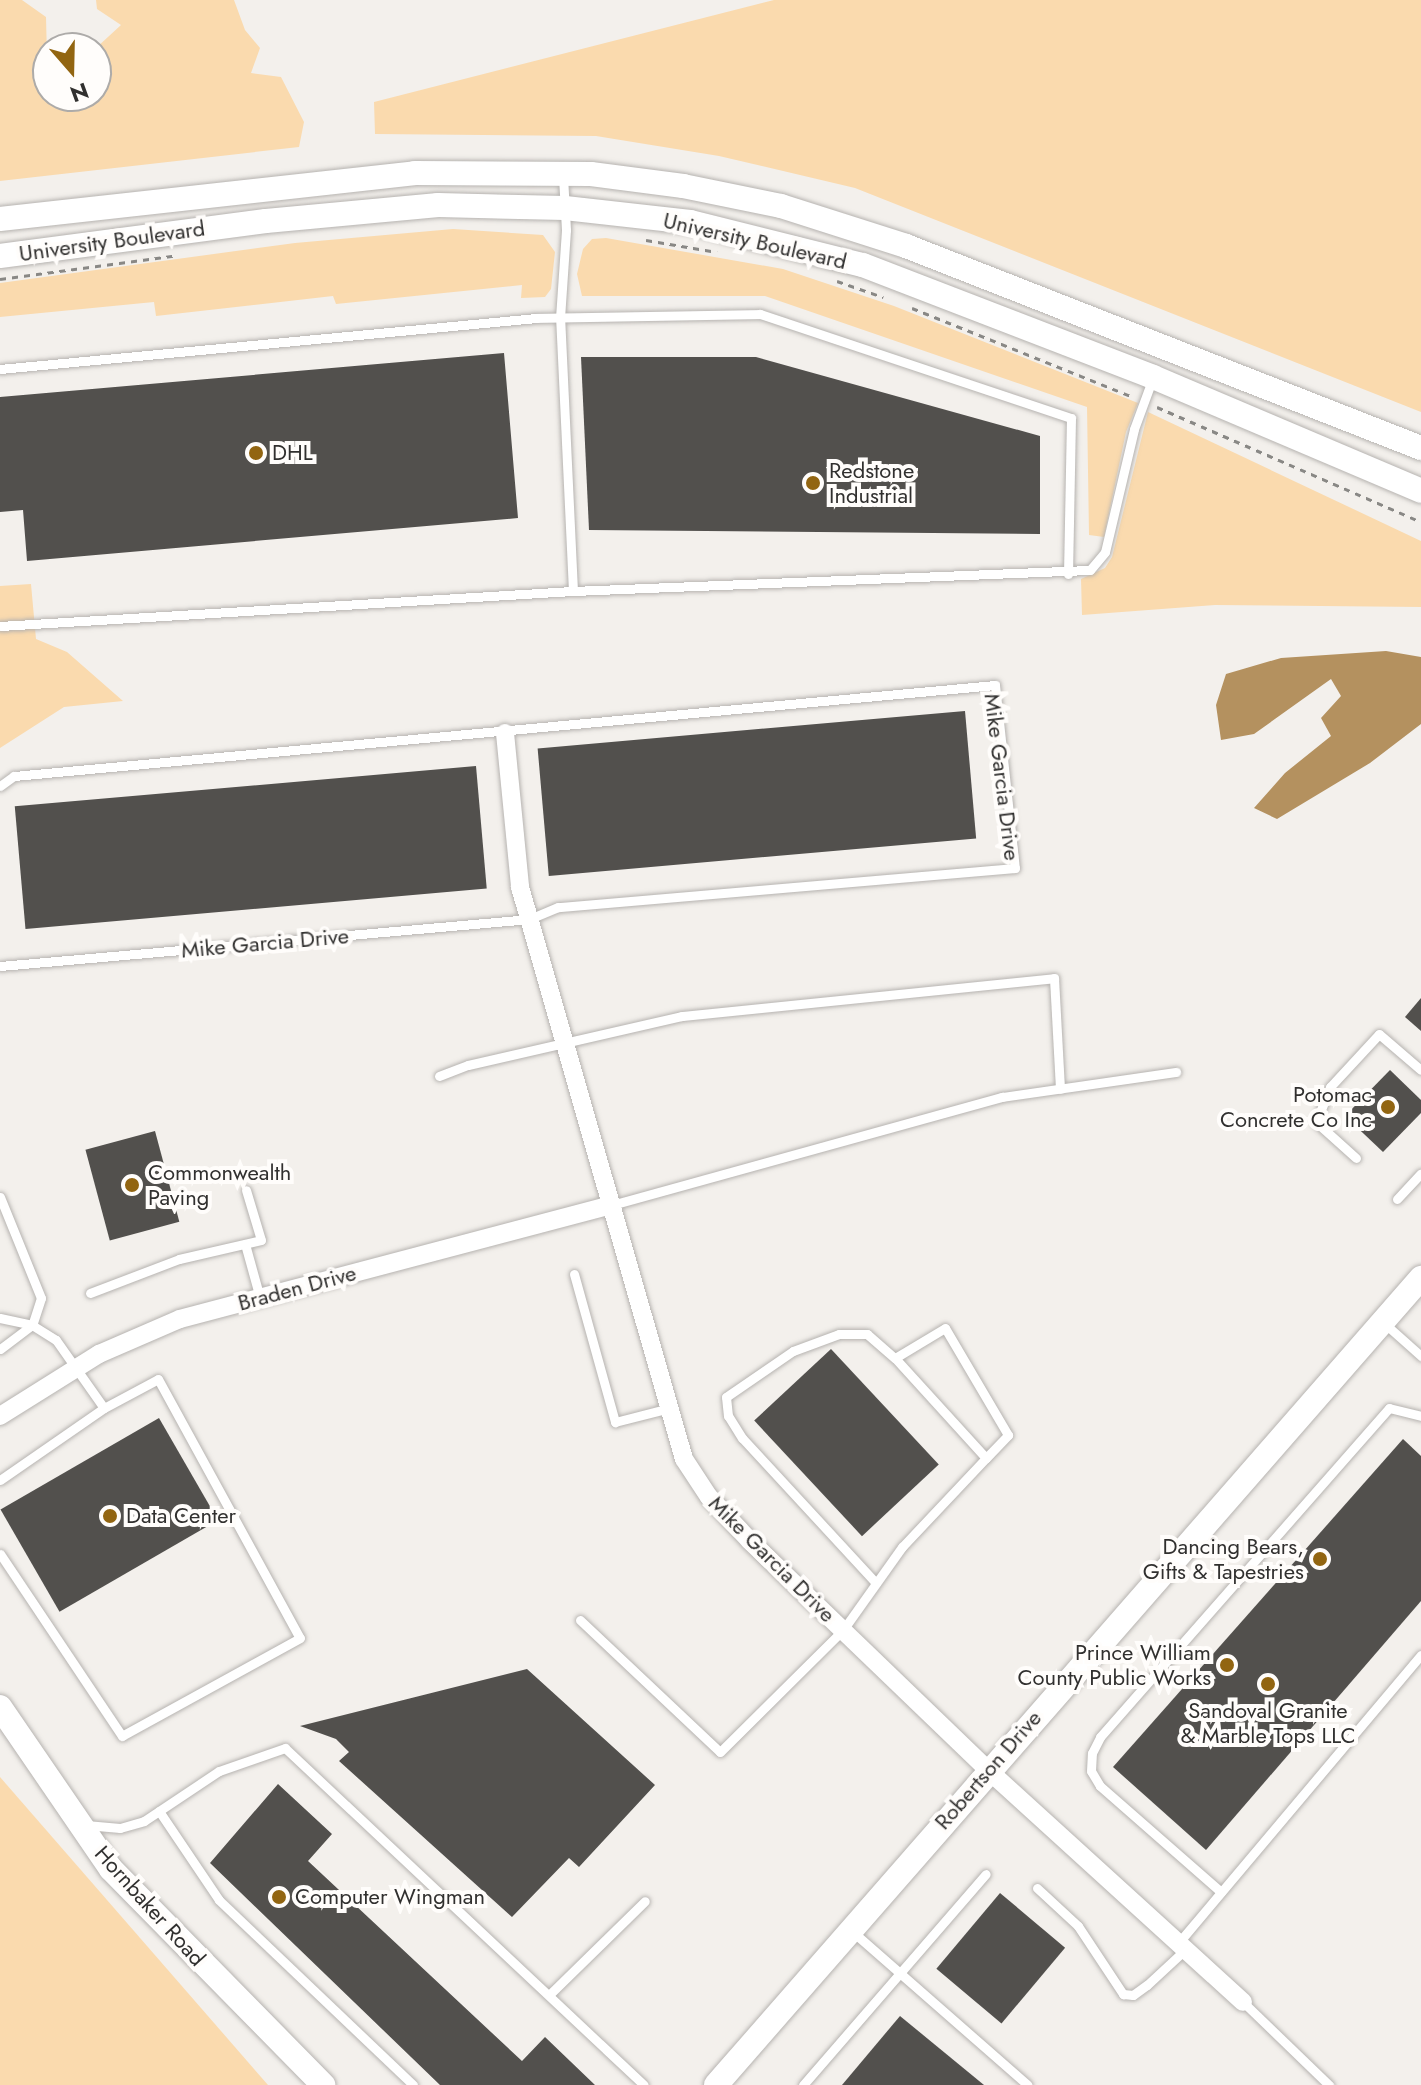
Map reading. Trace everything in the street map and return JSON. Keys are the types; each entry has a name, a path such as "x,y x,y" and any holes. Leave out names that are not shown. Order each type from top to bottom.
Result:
{"main road":[{"name":"University Boulevard","path":"0,219 360,176 563,173 683,186 847,225 1103,320 1421,448"},
{"name":"University Boulevard","path":"0,256 386,209 565,208 690,222 863,265 1153,377 1421,491"},
{"name":"Robertson Drive","path":"716,2085 852,1931 987,1769 1421,1278"},
{"name":"Hornbaker Road","path":"0,1707 77,1823 163,1926 323,2085"}],"street":[{"name":"Mike Garcia Drive","path":"505,733 520,887 612,1205 666,1409 684,1459 709,1497 843,1630 987,1769 1183,1944 1243,2002"},
{"name":"Braden Drive","path":"0,1416 74,1369 139,1333 612,1205"}],"lane":[{"path":"563,173 565,208 560,318 573,591"},
{"path":"0,369 560,318 760,314 1071,418 1068,574"},
{"path":"0,626 573,591 1068,574 1090,570 1105,552 1134,429 1153,377"},
{"name":"Mike Garcia Drive","path":"0,786 14,776 505,733 995,685 1015,868 558,907 530,919 0,966"},
{"path":"439,1076 565,1041 682,1016 1054,978 1060,1089"},
{"path":"1356,1158 1316,1122 1330,1087 1379,1034 1421,1070"},
{"path":"612,1205 1002,1097 1176,1072"},
{"path":"1397,1199 1421,1173"},
{"path":"90,1293 179,1259 261,1240 246,1190"},
{"path":"0,1197 41,1298 32,1325 0,1349"},
{"path":"245,1244 260,1298"},
{"path":"574,1274 615,1422 666,1409"},
{"path":"0,1318 32,1325 56,1340 104,1408"},
{"path":"1384,1323 1421,1356"},
{"path":"580,1620 720,1752 843,1630 902,1547 1008,1435 945,1328 895,1358"},
{"path":"876,1583 742,1438 728,1416 726,1397 793,1351 839,1334 867,1334 895,1358 986,1458"},
{"path":"0,1480 104,1408 158,1379 300,1638 122,1736 0,1554"},
{"path":"1221,1892 1100,1786 1091,1771 1092,1753 1100,1737 1389,1408 1421,1416"},
{"path":"1037,1888 1078,1926 1123,1994 1133,1995 1147,1985 1183,1944 1221,1892 1421,1655"},
{"path":"77,1823 120,1828 159,1811 219,1771 285,1748 644,2085"},
{"path":"159,1811 219,1900 413,2085"},
{"path":"803,2085 986,1874"},
{"path":"549,1995 645,1901"},
{"path":"852,1931 1028,2085"},
{"path":"1243,2002 1329,2085"}],"shaded area":[{"path":"0,0 22,0 46,17 46,32 32,32 32,112 112,112 112,33 121,25 97,9 96,0 234,0 245,30 260,48 251,73 281,77 304,122 299,147 0,181"},
{"path":"774,0 1421,0 1421,412 855,188 719,156 596,136 375,134 374,102"},
{"path":"453,229 543,235 555,252 551,289 545,297 521,298 522,285 336,304 333,296 156,316 154,302 0,317 0,283 295,243"},
{"path":"606,238 783,269 894,306 1138,403 1126,432 1104,537 1089,535 1087,407 765,296 582,296 577,274 583,249 592,239"},
{"path":"1148,412 1421,541 1421,607 1215,605 1082,615 1081,579 1105,568 1112,557"},
{"path":"31,584 36,639 67,652 123,701 64,707 0,748 0,586"},
{"path":"1386,651 1421,657 1421,724 1370,763 1277,819 1254,808 1285,773 1331,736 1321,718 1341,696 1331,679 1254,734 1221,740 1216,705 1226,674 1281,658"},
{"path":"0,1777 268,2085 0,2085"}],"building":[{"name":"DHL","path":"504,353 518,518 27,561 23,510 0,512 0,397"},
{"name":"Redstone Industrial","path":"581,357 756,357 1040,436 1040,534 589,530"},
{"path":"965,711 976,839 549,876 538,748"},
{"path":"476,766 487,889 25,929 15,806"},
{"path":"1421,998 1421,1031 1405,1017"},
{"name":"Potomac Concrete Co Inc","path":"1390,1070 1421,1100 1421,1113 1383,1152 1345,1116"},
{"name":"Commonwealth Paving","path":"155,1131 179,1222 110,1240 85,1150"},
{"path":"831,1349 939,1465 862,1536 754,1421"},
{"name":"Data Center","path":"159,1418 218,1520 60,1612 1,1510"},
{"name":"Sandoval Granite & Marble Tops LLC","path":"1403,1439 1421,1456 1421,1601 1206,1850 1113,1767"},
{"path":"527,1669 655,1785 579,1867 569,1858 512,1917 339,1761 349,1752 336,1739 300,1726"},
{"path":"278,1784 332,1834 308,1861 522,2061 545,2037 595,2085 440,2085 210,1863"},
{"path":"1000,1893 1065,1948 1001,2023 936,1969"},
{"path":"900,2016 984,2085 842,2085"}],"place":[{"name":"DHL","path":"256,453"},
{"name":"Redstone Industrial","path":"813,483"},
{"name":"Potomac Concrete Co Inc","path":"1388,1107"},
{"name":"Commonwealth Paving","path":"132,1185"},
{"name":"Data Center","path":"110,1516"},
{"name":"Dancing Bears, Gifts & Tapestries","path":"1320,1559"},
{"name":"Prince William County Public Works","path":"1227,1665"},
{"name":"Sandoval Granite & Marble Tops LLC","path":"1268,1684"},
{"name":"Computer Wingman","path":"279,1897"}]}
